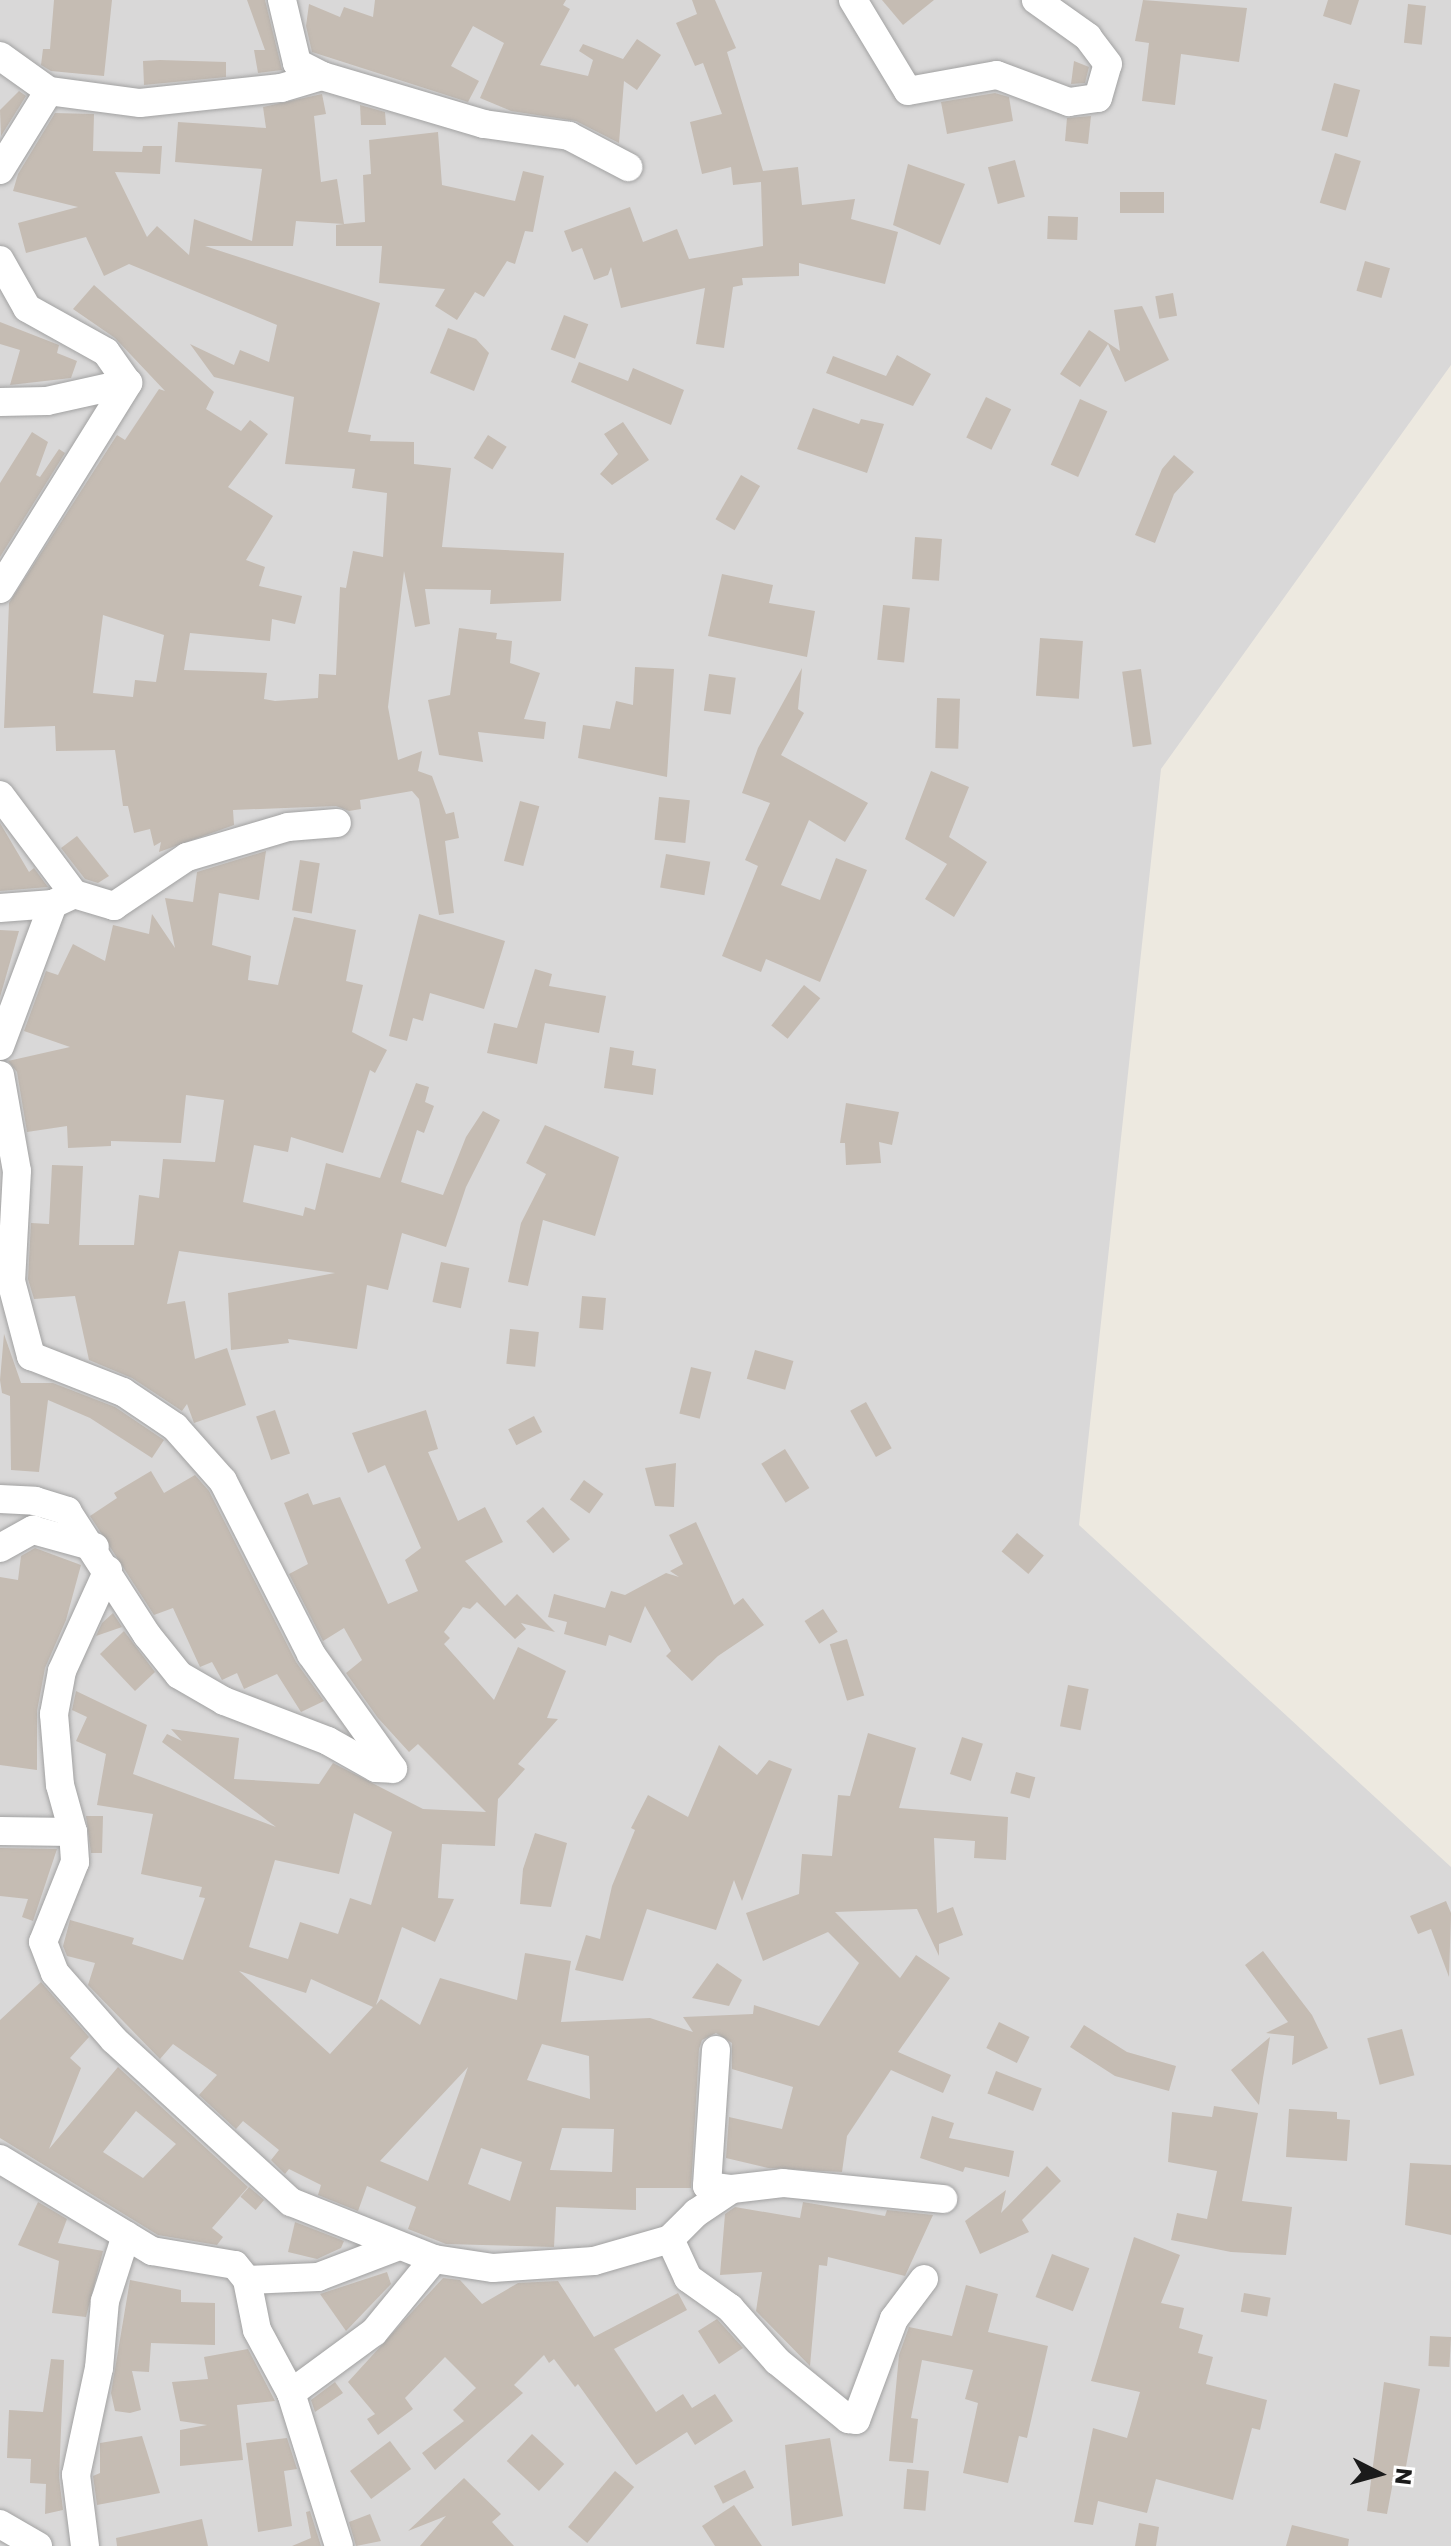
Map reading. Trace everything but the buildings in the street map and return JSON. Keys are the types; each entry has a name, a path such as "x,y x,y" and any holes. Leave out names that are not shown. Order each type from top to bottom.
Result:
{"street":[{"path":"282,0 297,63 322,76 470,121 569,136 628,167"},
{"path":"853,0 908,91 997,75 1069,102 1098,98 1108,64 1088,37 1036,0"},
{"path":"0,56 49,91 140,103 281,88 322,76"},
{"path":"0,170 49,91"},
{"path":"0,260 27,308"},
{"path":"0,301 27,308 106,352 128,383"},
{"path":"0,402 47,401 128,383"},
{"path":"0,589 128,383"},
{"path":"0,795 64,899"},
{"path":"0,908 64,899 114,906 187,857 288,827 337,823"},
{"path":"0,1046 64,899"},
{"path":"0,1075 6,1156 17,1171 10,1326 31,1356 123,1392 175,1427 223,1481 311,1654 393,1769 376,1768 328,1741 224,1701 179,1675 147,1635 102,1559 67,1511 35,1501 0,1499"},
{"path":"0,1548 33,1530 102,1559"},
{"path":"102,1559 70,1647 54,1714 60,1785 73,1832 75,1862 43,1942 55,1973 114,2040 291,2202 434,2259 493,2268 594,2261 670,2239 696,2213 732,2189"},
{"path":"0,1831 73,1832"},
{"path":"716,2050 707,2186 732,2189 783,2183 943,2199"},
{"path":"0,2159 152,2251 235,2265 247,2280 257,2330 291,2393 339,2546"},
{"path":"85,2546 76,2475 99,2368 105,2301 126,2235"},
{"path":"670,2239 688,2278 730,2308 777,2361 848,2419 856,2420 894,2319 924,2279"},
{"path":"247,2280 318,2277 399,2246"},
{"path":"291,2393 374,2332 434,2259"},
{"path":"0,2524 38,2546"}],"shaded area":[{"path":"0,0 1451,0 1451,365 1161,769 1079,1525 1451,1867 1451,2546 0,2546"}]}
